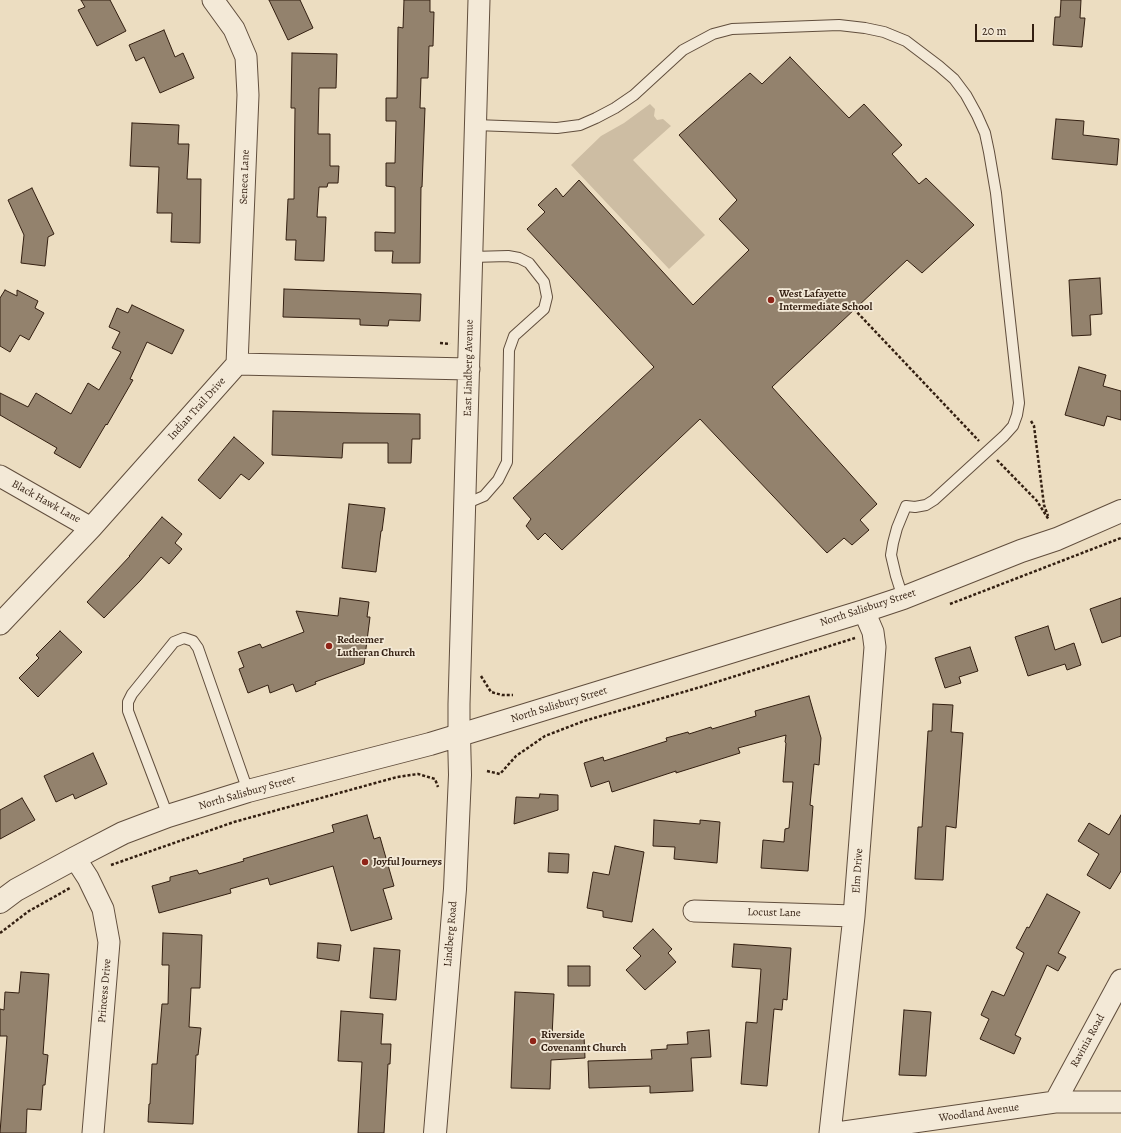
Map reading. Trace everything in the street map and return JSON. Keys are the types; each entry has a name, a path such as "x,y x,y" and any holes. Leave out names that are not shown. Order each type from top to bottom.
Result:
{"street":[{"name":"Seneca Lane","path":"213,0 234,29 246,57 248,110 238,364"},
{"name":"East Lindberg Avenue","path":"459,735 479,0"},
{"path":"238,364 469,369"},
{"name":"Indian Trail Drive","path":"0,624 91,528 238,364"},
{"name":"Black Hawk Lane","path":"0,476 91,528"},
{"name":"North Salisbury Street","path":"0,902 16,890 123,833 168,816 248,791 430,744 864,611 903,598 1021,551 1057,540 1121,511"},
{"name":"Elm Drive","path":"830,1133 854,916 875,647 873,632 864,611"},
{"name":"Lindberg Road","path":"434,1133 455,889 460,775 459,735"},
{"name":"Princess Drive","path":"75,858 88,878 103,909 109,942 93,1133"},
{"name":"Locust Lane","path":"694,912 854,916"},
{"name":"Ravinia Road","path":"1055,1102 1121,980"},
{"name":"Woodland Avenue","path":"837,1133 1055,1102 1121,1102"}],"lane":[{"path":"475,126 556,128 580,125 609,111 634,95 683,50 713,34 732,29 839,25 884,32 906,41 940,66 954,80 966,95 977,114 985,133 996,193 1019,403 1013,426 988,451 934,500 926,505 915,508 906,506 897,528 891,555 903,598"},
{"path":"465,504 484,496 498,480 507,462 509,350 514,336 544,309 547,297 544,282 529,263 519,258 508,256 472,257"},
{"path":"168,816 128,712 128,702 132,694 174,642 184,638 193,640 198,648 248,791"}],"path":[{"path":"854,309 1037,501 1050,522 1044,505 1034,426 1019,403"},
{"path":"481,672 482,678 491,692 510,696 518,694"},
{"path":"0,933 29,912 111,864 234,822 398,777 418,774 435,779"}],"shaded area":[{"path":"650,104 655,109 654,116 657,120 663,119 671,126 633,160 705,235 669,269 571,165 601,136 624,123"}],"building":[{"path":"81,0 110,0 126,31 97,46 78,10 85,7"},
{"path":"269,0 300,0 313,28 288,40"},
{"path":"404,0 430,0 430,12 434,12 433,46 429,46 428,78 421,78 420,108 425,108 421,187 420,263 392,263 393,251 375,251 375,232 395,233 395,187 386,186 386,163 395,163 396,121 386,121 386,98 397,98 398,27 403,28"},
{"path":"1061,0 1081,0 1080,18 1085,18 1082,47 1053,45 1055,17 1060,17"},
{"path":"164,30 175,57 183,53 194,78 160,93 144,57 136,61 129,45"},
{"path":"292,53 337,54 336,88 319,88 318,134 330,134 330,166 339,166 338,183 328,183 327,187 319,187 317,217 326,217 324,261 295,260 296,240 286,240 288,199 294,199 295,108 291,108"},
{"name":"West Lafayette Intermediate School","path":"790,57 849,118 864,104 902,145 892,154 919,184 926,178 974,225 922,273 907,260 772,387 877,504 860,520 869,530 852,545 844,538 827,553 700,419 562,550 545,533 538,540 526,526 531,519 513,498 654,367 527,229 545,212 538,205 556,188 563,197 579,180 693,305 749,250 719,219 737,200 679,135 750,73 762,84"},
{"path":"1056,119 1084,121 1083,135 1119,139 1117,165 1052,159"},
{"path":"132,123 179,125 178,144 189,144 187,179 201,179 200,243 171,242 172,213 157,213 159,167 130,166"},
{"path":"32,188 54,234 48,237 45,266 21,263 24,235 8,200"},
{"path":"1100,278 1102,314 1090,315 1091,335 1072,336 1069,280"},
{"path":"284,289 421,294 420,321 389,320 388,326 360,325 360,319 283,317"},
{"path":"5,290 17,296 17,290 38,301 35,308 44,313 29,340 20,335 10,352 0,346 0,298"},
{"path":"132,305 184,330 172,354 147,342 130,379 133,380 80,468 54,453 57,448 0,415 0,393 28,407 36,393 71,414 88,383 99,390 121,352 112,348 120,332 109,327 117,308 128,313"},
{"path":"1079,367 1106,375 1103,386 1121,391 1121,420 1107,416 1104,426 1065,415"},
{"path":"273,411 420,414 420,439 412,439 411,463 388,463 388,443 343,443 342,458 272,455"},
{"path":"234,437 264,463 249,480 241,474 220,499 198,480"},
{"path":"349,504 385,508 376,572 342,568"},
{"path":"162,517 182,534 175,543 182,549 169,564 161,557 104,618 87,602 130,556"},
{"name":"Redeemer Lutheran Church","path":"340,598 369,602 367,617 370,617 364,664 315,682 316,684 296,692 293,684 270,693 268,685 248,693 239,669 244,667 238,652 260,644 262,648 304,632 296,611 338,616"},
{"path":"1121,598 1121,636 1102,643 1090,609"},
{"path":"1048,626 1055,650 1074,643 1081,665 1067,670 1065,664 1028,676 1015,637"},
{"path":"60,631 82,652 38,697 19,678 39,658 36,655"},
{"path":"970,647 978,671 959,677 961,683 945,688 935,658"},
{"path":"809,696 821,738 819,765 814,764 810,805 813,806 808,871 761,868 763,840 784,842 785,829 789,828 793,782 783,782 786,735 738,748 740,753 676,773 676,771 612,792 609,781 591,787 584,763 603,757 604,761 667,741 666,738 688,732 689,734 711,727 712,729 756,716 755,711"},
{"path":"933,704 953,705 951,732 963,733 956,828 946,826 943,880 915,879 918,827 922,827 928,731 932,731"},
{"path":"93,753 107,784 75,799 73,794 56,802 44,776"},
{"path":"540,794 558,795 558,810 514,824 516,797 539,798"},
{"path":"22,798 35,820 0,839 0,810"},
{"path":"367,815 374,839 380,837 394,886 383,889 392,919 351,931 333,866 270,885 268,878 230,889 231,893 159,913 152,886 170,881 170,877 197,870 199,874 244,861 243,859 334,832 332,825"},
{"path":"1121,815 1121,871 1110,889 1087,875 1099,854 1078,841 1089,823 1109,835"},
{"path":"654,820 700,824 700,820 720,822 717,863 674,859 675,847 653,846"},
{"path":"615,846 644,852 632,922 603,917 603,911 587,908 593,872 609,875"},
{"path":"549,853 569,854 568,873 548,872"},
{"path":"1047,894 1080,912 1058,953 1066,957 1058,971 1047,965 1015,1035 1021,1038 1014,1054 980,1039 989,1019 981,1015 992,991 1004,996 1024,953 1016,948 1027,927 1029,928"},
{"path":"653,929 672,949 668,953 676,962 645,990 626,970 641,956 633,948"},
{"path":"163,933 202,935 200,988 191,988 189,1027 201,1028 198,1055 196,1055 193,1124 148,1122 152,1064 157,1064 162,1004 168,1004 169,965 162,965"},
{"path":"318,943 341,945 339,961 317,958"},
{"path":"734,944 791,948 787,1000 783,999 782,1010 774,1009 767,1086 741,1084 746,1022 757,1023 761,969 732,967"},
{"path":"374,948 400,950 396,1000 370,998"},
{"path":"568,966 590,966 590,986 568,986"},
{"path":"21,972 49,974 43,1054 48,1055 45,1085 43,1085 41,1110 27,1109 26,1133 0,1133 7,1036 0,1036 0,1009 4,1010 5,992 19,993"},
{"name":"Riverside Covenannt Church","path":"515,992 554,994 552,1037 584,1036 585,1058 551,1060 550,1089 511,1088"},
{"path":"904,1010 931,1012 926,1076 899,1075"},
{"path":"341,1011 383,1014 381,1044 391,1044 390,1064 388,1064 384,1133 358,1133 362,1062 338,1061"},
{"path":"709,1030 711,1057 691,1058 693,1091 650,1093 650,1086 589,1088 588,1061 652,1059 651,1050 667,1049 667,1045 688,1044 687,1032"}],"place":[{"name":"West Lafayette Intermediate School","path":"771,300"},
{"name":"Redeemer Lutheran Church","path":"329,646"},
{"name":"Joyful Journeys","path":"365,862"},
{"name":"Riverside Covenannt Church","path":"533,1041"}]}
